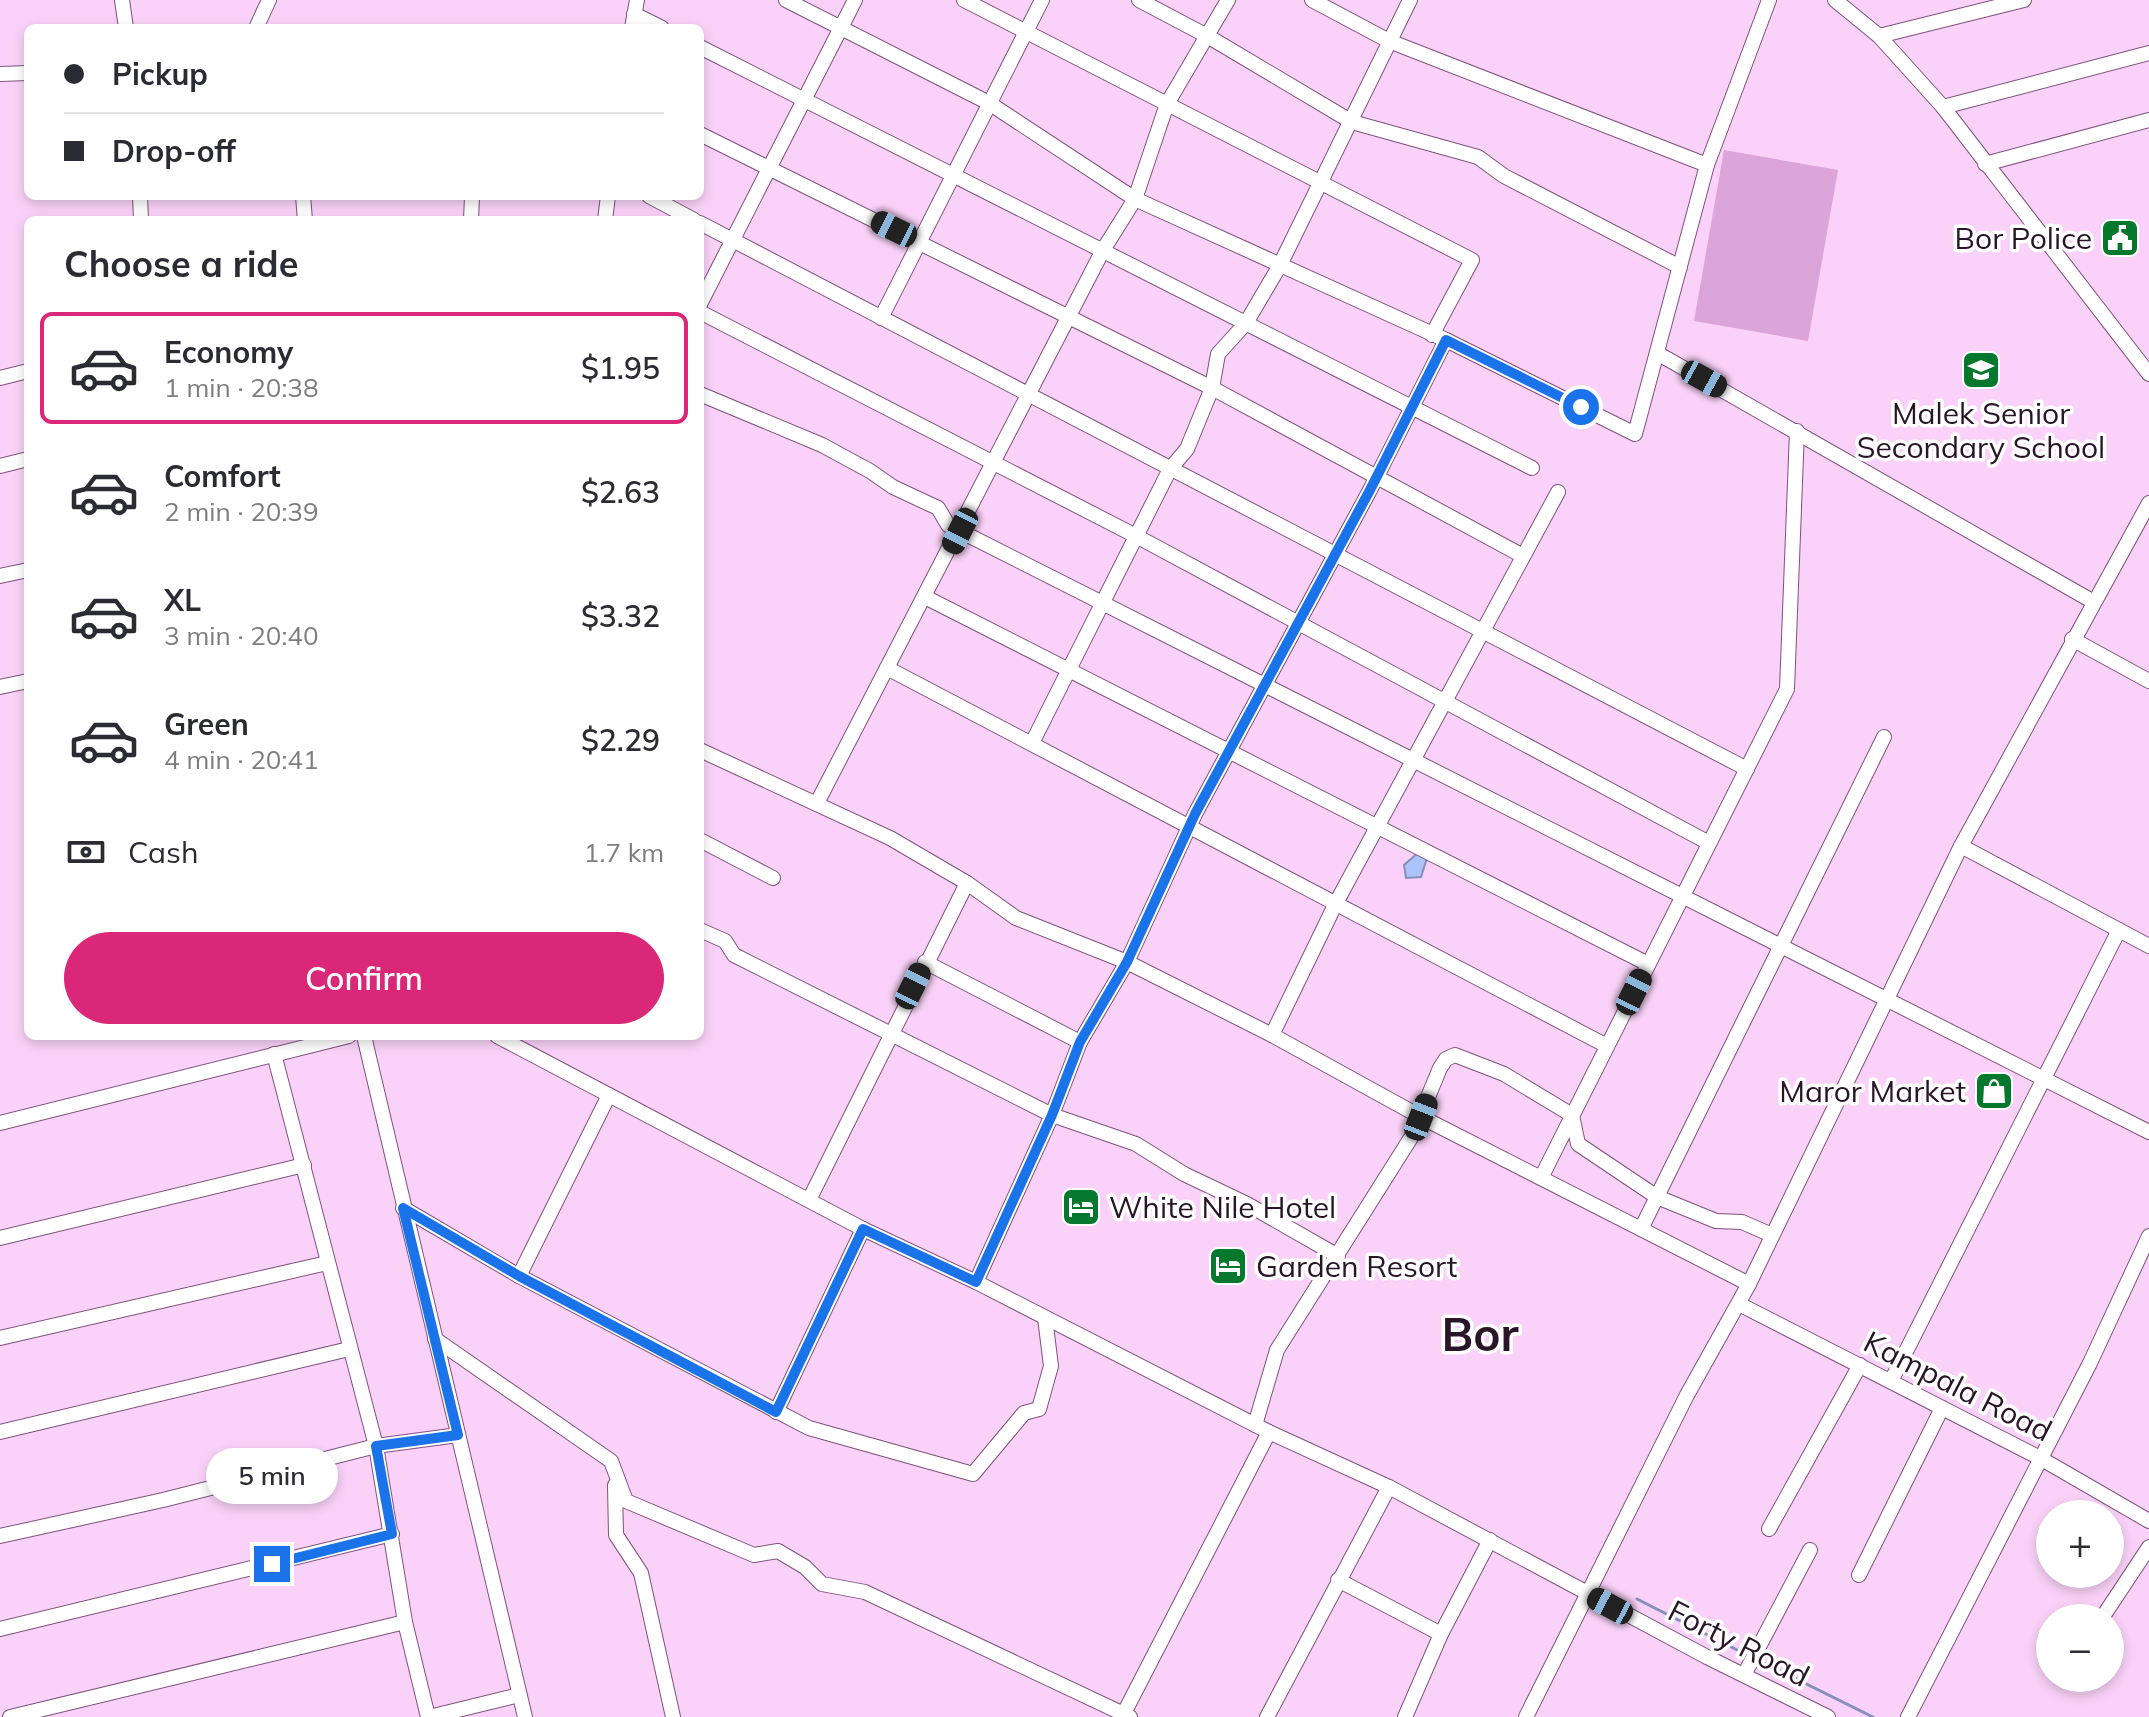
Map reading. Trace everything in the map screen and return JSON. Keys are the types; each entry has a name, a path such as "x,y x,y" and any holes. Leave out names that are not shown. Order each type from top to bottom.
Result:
{"street":[{"path":"122,0 125,24"},
{"path":"258,24 269,0"},
{"path":"786,0 989,103 1135,199 1439,337 1635,434 1707,165 1769,0"},
{"path":"704,295 730,239 855,0"},
{"path":"964,0 1472,260 1413,409 1189,826 1127,962 1080,1042 1052,1115 976,1282"},
{"path":"881,318 1042,0"},
{"path":"1139,0 1209,37 1352,122 1478,157 1504,176 1680,267"},
{"path":"817,803 1103,250 1135,199 1167,104 1228,0"},
{"path":"1312,0 1389,41 1707,165"},
{"path":"1032,743 1170,469 1187,449 1212,388 1218,354 1246,323 1279,267 1410,0"},
{"path":"1835,0 1879,36 1943,107 2149,374"},
{"path":"1879,36 2024,0"},
{"path":"634,14 654,24"},
{"path":"704,49 1532,468"},
{"path":"1943,107 2149,53"},
{"path":"0,74 24,73"},
{"path":"1985,164 2149,120"},
{"path":"704,136 1212,388 1523,556"},
{"path":"656,200 686,216"},
{"path":"704,225 1747,769"},
{"path":"704,314 1136,536 1297,625 1709,843"},
{"path":"1657,353 2092,601"},
{"path":"0,378 24,372"},
{"path":"704,396 834,452 893,487 938,508 948,525 1266,683 2149,1132"},
{"path":"1541,1178 1787,689 1797,431"},
{"path":"0,466 24,460"},
{"path":"1272,1035 1336,903 1558,492"},
{"path":"1526,1717 1585,1593 1687,1395 1749,1284 1961,846 2092,601 2149,503"},
{"path":"0,576 24,571"},
{"path":"925,597 1648,964"},
{"path":"2072,639 2149,681"},
{"path":"887,668 1607,1046"},
{"path":"0,687 24,682"},
{"path":"1641,1229 1884,737"},
{"path":"704,752 890,838 1034,927 1127,962 1272,1035 1421,1117 1749,1284"},
{"path":"704,842 773,878"},
{"path":"1961,846 2149,946"},
{"path":"809,1200 967,883"},
{"path":"1891,1381 2119,930"},
{"path":"704,932 725,941 734,955 1052,1115 1136,1144 1184,1174 1247,1204 1338,1256"},
{"path":"925,962 1080,1042"},
{"path":"0,1123 332,1040"},
{"path":"365,1040 525,1717"},
{"name":"Forty Road","path":"505,1040 863,1229 976,1282 1262,1429 1389,1487 1585,1593 1828,1717"},
{"path":"274,1054 376,1446 405,1622 428,1717 519,1695"},
{"path":"435,1339 611,1461 626,1501 754,1555 778,1551 805,1567 822,1584 865,1592 1125,1716 1262,1429 1277,1350 1338,1256 1421,1117 1446,1059 1455,1055 1504,1074 1572,1115 1578,1144 1657,1197 1716,1221 1742,1222 1772,1235"},
{"path":"519,1276 609,1095"},
{"path":"0,1238 304,1165"},
{"path":"403,1208 519,1276 809,1428 973,1474 1024,1413 1039,1409 1051,1366 1045,1318"},
{"path":"776,1412 863,1229"},
{"path":"1908,1717 2096,1351 2149,1236"},
{"path":"0,1338 327,1263"},
{"name":"Kampala Road","path":"1739,1304 2040,1458 2149,1521"},
{"path":"0,1432 349,1349"},
{"path":"1769,1529 1860,1365"},
{"path":"1859,1575 1942,1408"},
{"path":"0,1536 163,1500 376,1446 458,1435"},
{"path":"611,1461 617,1499 616,1535 641,1573 673,1717"},
{"path":"1267,1717 1389,1487"},
{"path":"0,1629 392,1534"},
{"path":"1405,1717 1441,1634 1490,1540"},
{"path":"2111,1604 2149,1547"},
{"path":"1744,1675 1810,1550"},
{"path":"1338,1580 1441,1634"},
{"path":"10,1717 405,1622"}],"shaded area":[{"path":"1724,150 1838,170 1808,341 1694,321"}],"water":[{"path":"1419,852 1427,858 1421,877 1406,878 1404,865"}],"waterway":[{"path":"1637,1599 1747,1655"},
{"path":"1758,1660 1873,1717"}],"place":[{"name":"Bor Police","path":"2120,238"},
{"name":"Malek Senior Secondary School","path":"1981,370"},
{"name":"Maror Market","path":"1994,1091"},
{"name":"White Nile Hotel","path":"1081,1207"},
{"name":"Garden Resort","path":"1228,1266"}],"district":[{"name":"Bor","path":"1480,1334"}],"route":[{"path":"272,1564 392,1534 376,1446 458,1435 403,1208 519,1276 776,1412 863,1229 976,1282 1052,1115 1080,1042 1127,962 1195,814 1413,409 1446,340 1581,407"}]}
